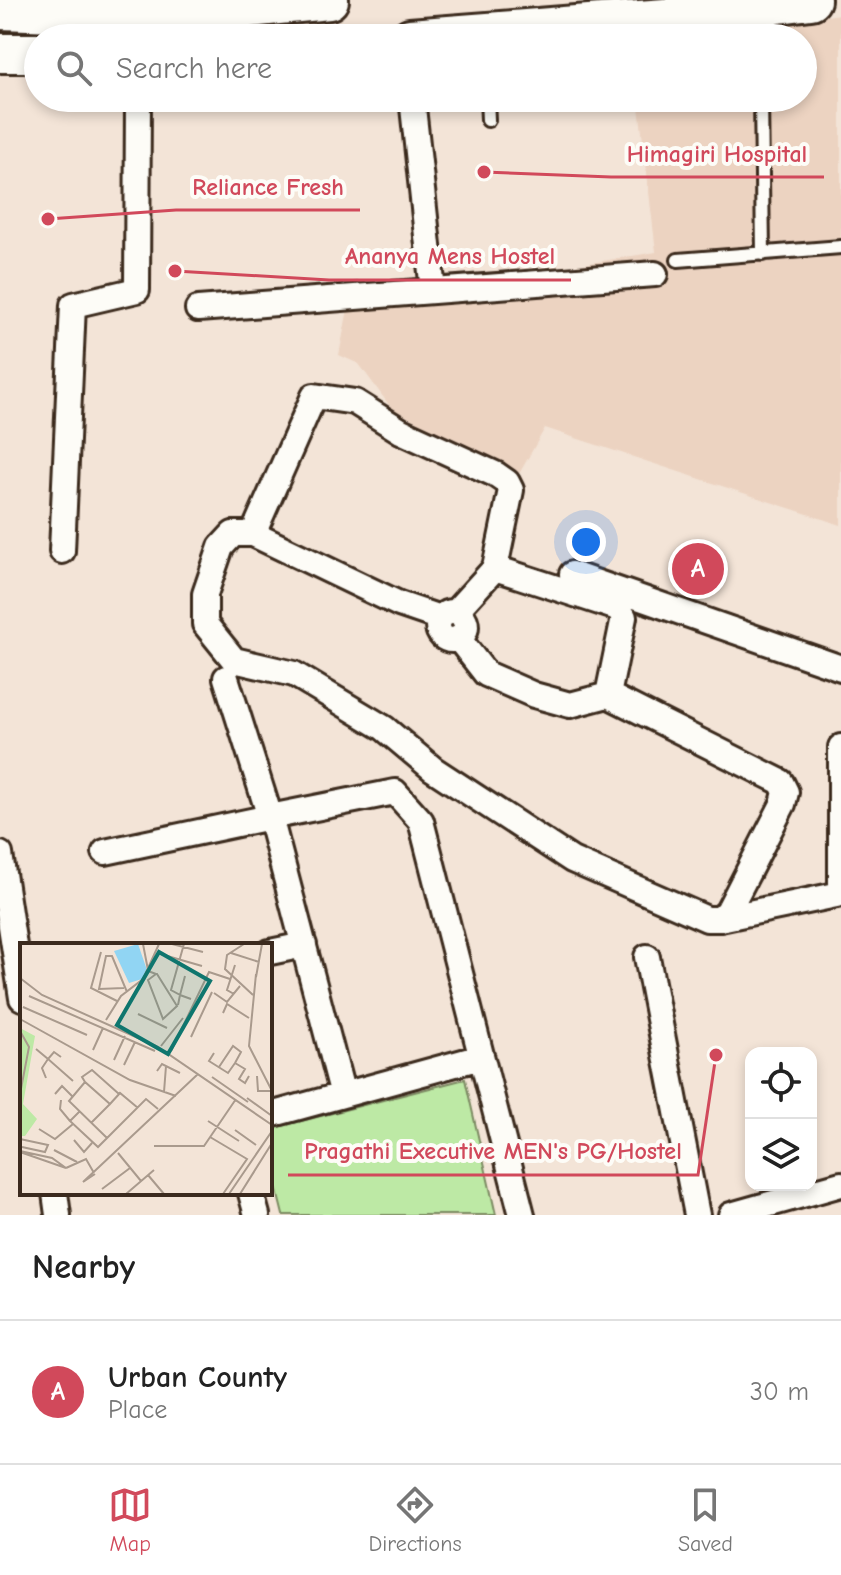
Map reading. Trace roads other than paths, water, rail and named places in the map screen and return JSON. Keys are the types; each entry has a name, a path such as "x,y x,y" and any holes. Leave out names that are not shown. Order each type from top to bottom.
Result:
{"main road":[{"path":"0,10 169,8 329,0"},
{"path":"601,24 665,18 760,22 811,0"},
{"path":"0,53 24,53"}],"street":[{"path":"62,551 73,305 137,290 138,112"},
{"path":"414,112 433,291"},
{"path":"198,309 655,274"},
{"path":"253,534 314,396 355,402 401,431 507,482 511,490 495,568 447,615 438,630 448,639 458,638 486,674 534,695 570,705 608,695 781,782 786,792 783,804 728,911 720,919"},
{"path":"447,615 399,604 253,534 233,534 221,547 205,594 205,624 234,660 294,674 384,728 433,769 572,860 707,919 841,894"},
{"path":"495,568 618,608 624,617 624,626 608,695"},
{"path":"572,574 839,667"},
{"path":"226,678 270,817 343,1095"},
{"path":"841,747 841,883"},
{"path":"105,852 395,792 421,821 522,1215"},
{"path":"0,854 6,933 20,990"},
{"path":"272,952 304,945"},
{"path":"647,957 697,1215"},
{"path":"272,1114 481,1057"},
{"path":"731,1215 841,1184"},
{"path":"55,1195 58,1215"},
{"path":"252,1195 257,1215"}],"lane":[{"path":"488,112 488,120"},
{"path":"761,112 763,254"},
{"path":"678,260 841,247"}],"place":[{"name":"Himagiri Hospital","path":"484,172"},
{"name":"Reliance Fresh","path":"48,219"},
{"name":"Ananya Mens Hostel","path":"175,271"},
{"name":"Urban County","path":"698,569"},
{"name":"Pragathi Executive MEN's PG/Hostel","path":"716,1055"}]}
